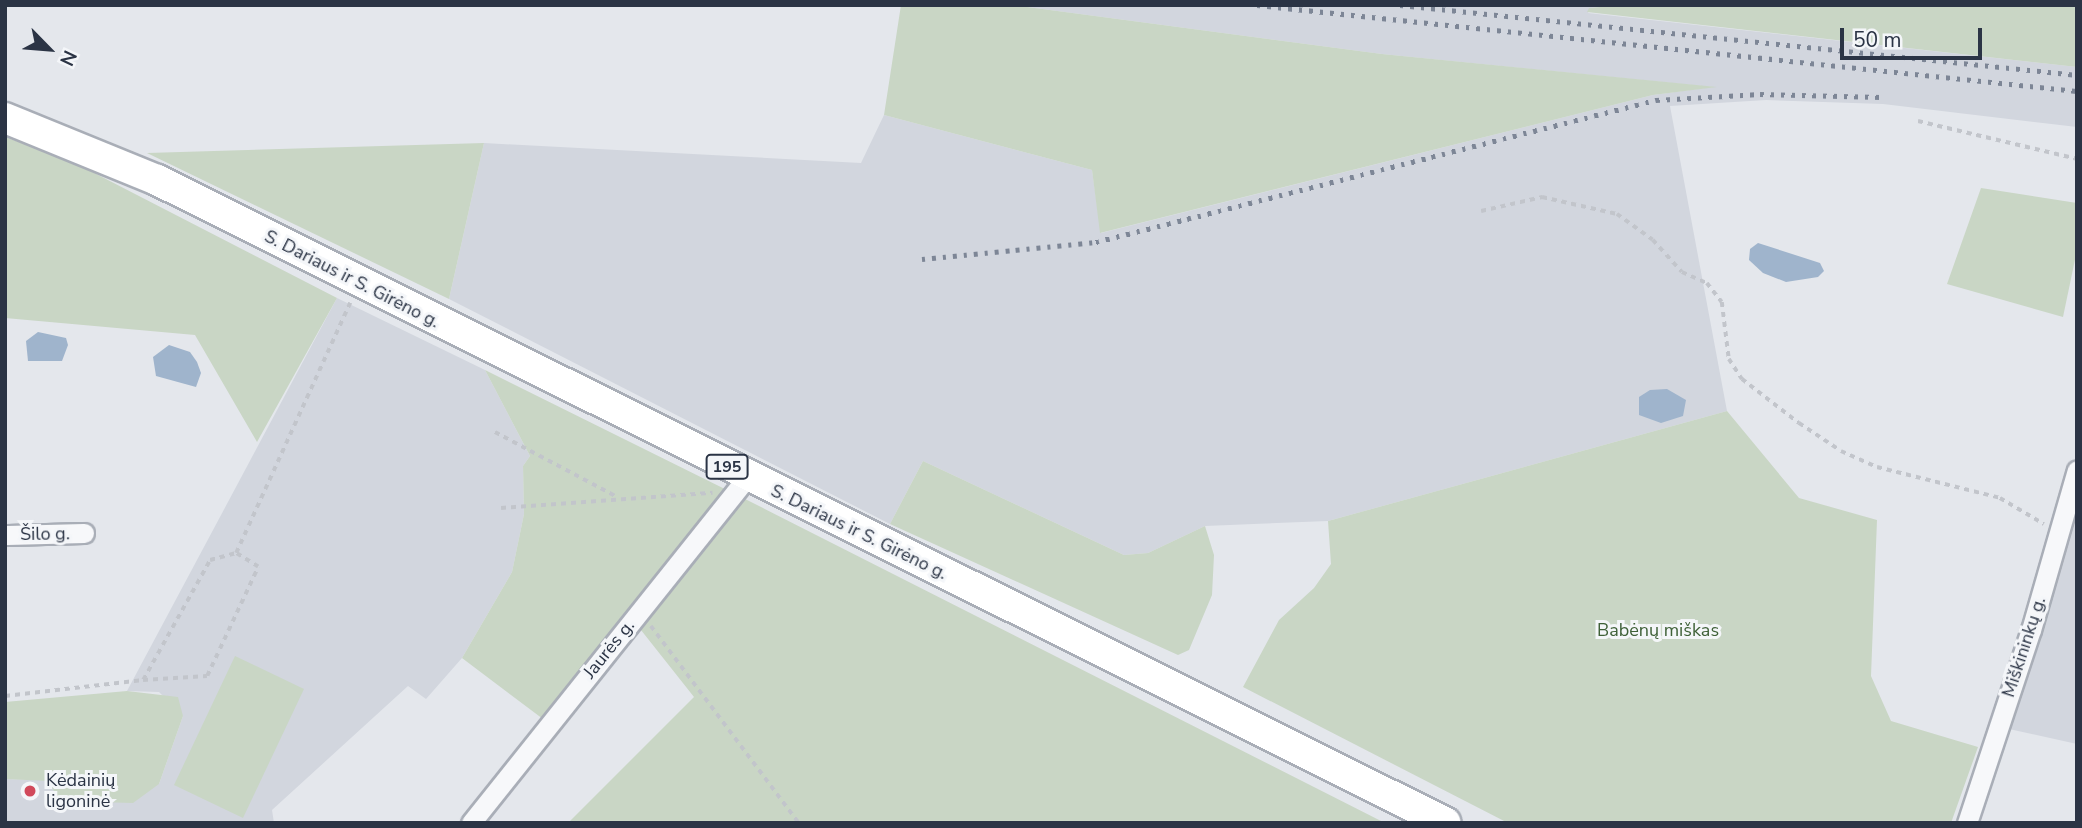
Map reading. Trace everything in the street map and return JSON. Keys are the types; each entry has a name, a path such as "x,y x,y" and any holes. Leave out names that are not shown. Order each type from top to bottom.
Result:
{"main road":[{"name":"S. Dariaus ir S. Girėno g.","path":"5,118 157,180 360,282 742,484 1446,823"}],"street":[{"name":"Miškininkų g.","path":"1967,823 2077,470"},
{"name":"Jaurės g.","path":"471,823 742,484"},
{"name":"Šilo g.","path":"5,536 84,533"}],"path":[{"path":"1918,121 2077,159"},
{"path":"1480,211 1542,197 1617,214 1653,240 1682,272 1707,283 1722,302 1729,359 1742,379 1798,423 1841,451 1877,467 2000,498 2059,530"},
{"path":"236,553 360,282"},
{"path":"495,432 618,498"},
{"path":"501,508 742,484"},
{"path":"5,695 207,676 258,567 236,553 210,560 144,680"},
{"path":"640,611 799,823"}],"shaded area":[{"path":"1012,5 1620,5 1590,8 1588,13 2077,67 2077,127 1883,104 1766,100 1670,106 1727,411 1328,521 1205,526 1148,553 1124,555 923,461 890,524 449,299 484,143 861,163 884,115 1092,170 1101,233 1653,95 1712,87 1382,54"},
{"path":"337,298 485,370 530,456 523,466 524,514 512,572 462,658 426,699 408,686 272,810 274,823 5,823 5,779 159,784 183,716 159,692 127,691"},
{"path":"2077,513 2077,744 2009,729"}],"green space":[{"path":"901,5 1012,5 1382,54 1717,87 1653,95 1100,233 1092,170 884,115"},
{"path":"1620,5 2077,5 2077,67 1587,12 1589,8"},
{"path":"5,137 71,161 337,298 257,442 195,335 5,318"},
{"path":"484,143 449,299 147,153"},
{"path":"1981,188 2077,203 2077,250 2063,317 1947,284"},
{"path":"485,370 1385,823 568,823 694,697 637,625 543,719 462,658 512,572 524,514 523,466 530,456"},
{"name":"Babėnų miškas","path":"1727,411 1799,498 1877,520 1871,676 1891,721 1978,747 1951,823 1508,823 1243,687 1279,620 1314,588 1331,564 1328,521"},
{"path":"923,461 1124,555 1148,553 1205,526 1214,555 1212,595 1189,650 1178,655 890,524"},
{"path":"235,656 304,689 243,818 174,785"},
{"path":"127,691 178,697 183,716 159,784 133,803 60,801 48,781 5,779 5,702"}],"water":[{"path":"1758,243 1820,263 1824,271 1818,277 1786,282 1763,273 1749,260 1750,249"},
{"path":"38,332 66,338 68,345 62,361 28,361 26,341"},
{"path":"169,345 190,352 197,362 201,373 196,387 156,376 153,357"},
{"path":"1667,389 1686,400 1683,416 1661,423 1639,415 1639,397 1650,390"}],"railway":[{"path":"1257,5 2077,91"},
{"path":"1400,5 2077,75"},
{"path":"922,259 1096,242 1656,100 1760,94 1881,97"}],"place":[{"name":"Kėdainių ligoninė","path":"30,791"}]}
